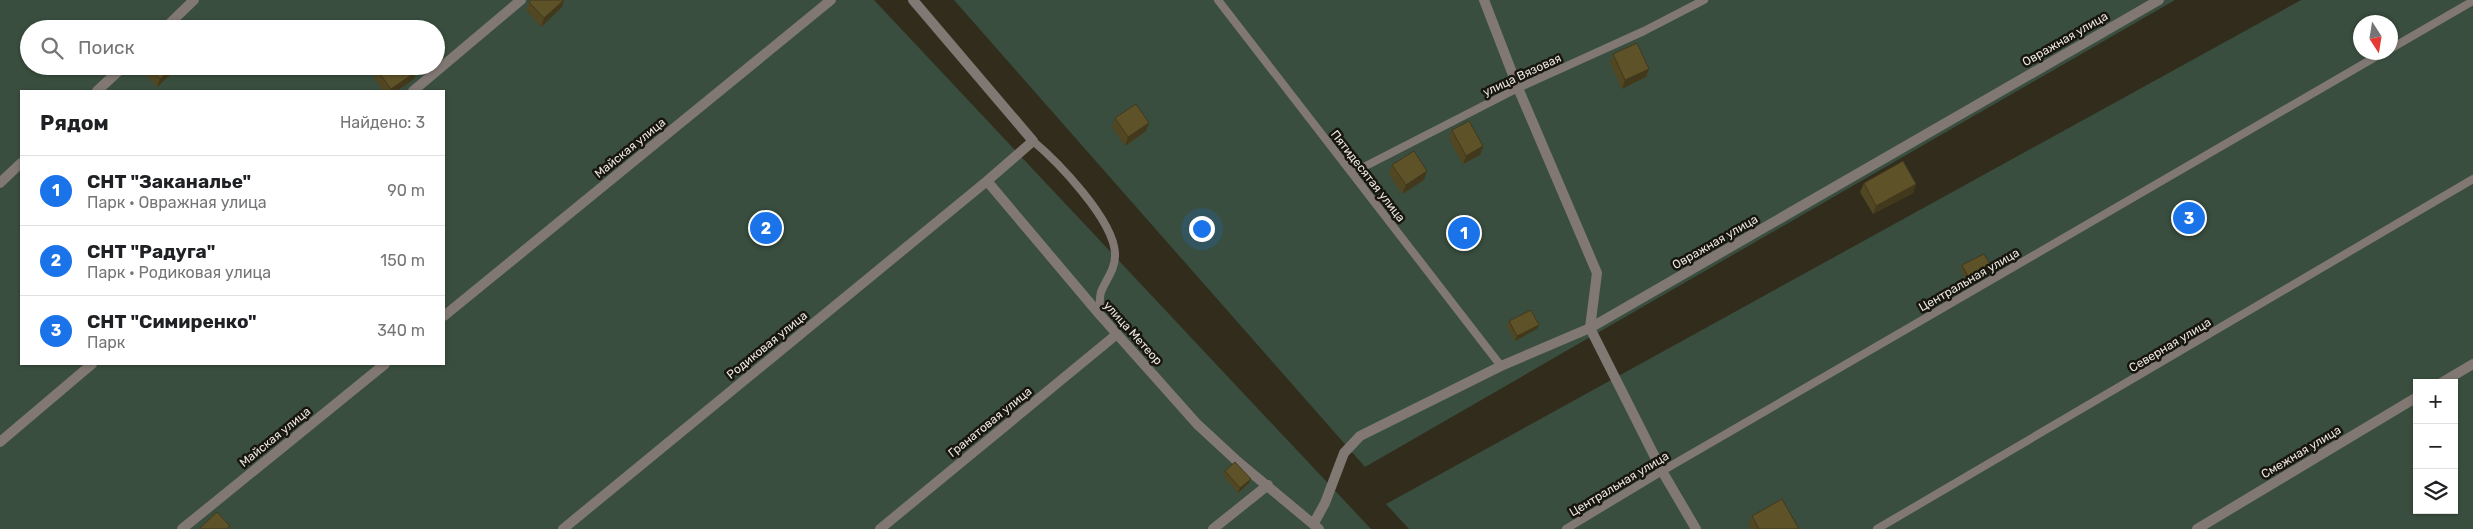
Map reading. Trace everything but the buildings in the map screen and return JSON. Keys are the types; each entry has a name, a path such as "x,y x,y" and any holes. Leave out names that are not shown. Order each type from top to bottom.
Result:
{"street":[{"path":"173,20 194,0"},
{"path":"445,64 521,0"},
{"name":"Майская улица","path":"445,315 831,0"},
{"path":"913,0 1032,141 987,181"},
{"path":"1484,0 1518,88 1597,273 1590,328 1662,471 1696,529"},
{"name":"Овражная улица","path":"1316,526 1344,453 1360,436 1501,366 1590,328 2158,0"},
{"path":"99,90 115,75"},
{"path":"414,90 432,75"},
{"path":"0,183 20,164"},
{"name":"улица Метеор","path":"987,181 1116,334 1197,424 1236,460 1268,484 1316,526"},
{"name":"Родиковая улица","path":"563,529 987,181"},
{"name":"Гранатовая улица","path":"880,529 1116,334"},
{"path":"2448,379 2473,364"},
{"path":"0,442 91,365"},
{"name":"Майская улица","path":"182,529 384,365"},
{"name":"Смежная улица","path":"2197,529 2413,399"},
{"path":"1213,529 1268,484"}],"lane":[{"name":"Пятидесятая улица","path":"1218,0 1501,366"},
{"name":"улица Вязовая","path":"1352,173 1518,88 1644,31 1704,0"},
{"path":"2398,43 2473,1"},
{"name":"Центральная улица","path":"1566,529 1662,471 2370,60"},
{"path":"1032,141 1053,158 1089,199 1108,234 1115,253 1112,272 1101,293 1100,315"},
{"name":"Северная улица","path":"1877,529 2026,444 2473,179"}],"green space":[{"path":"0,0 874,0 1371,529 0,529"},
{"path":"954,0 2175,0 1365,467"},
{"path":"2301,0 2473,0 2473,529 1409,529 1386,504"}],"place":[{"name":"СНТ \"Симиренко\"","path":"2189,218"},
{"name":"СНТ \"Радуга\"","path":"766,228"},
{"name":"СНТ \"Заканалье\"","path":"1464,233"}]}
